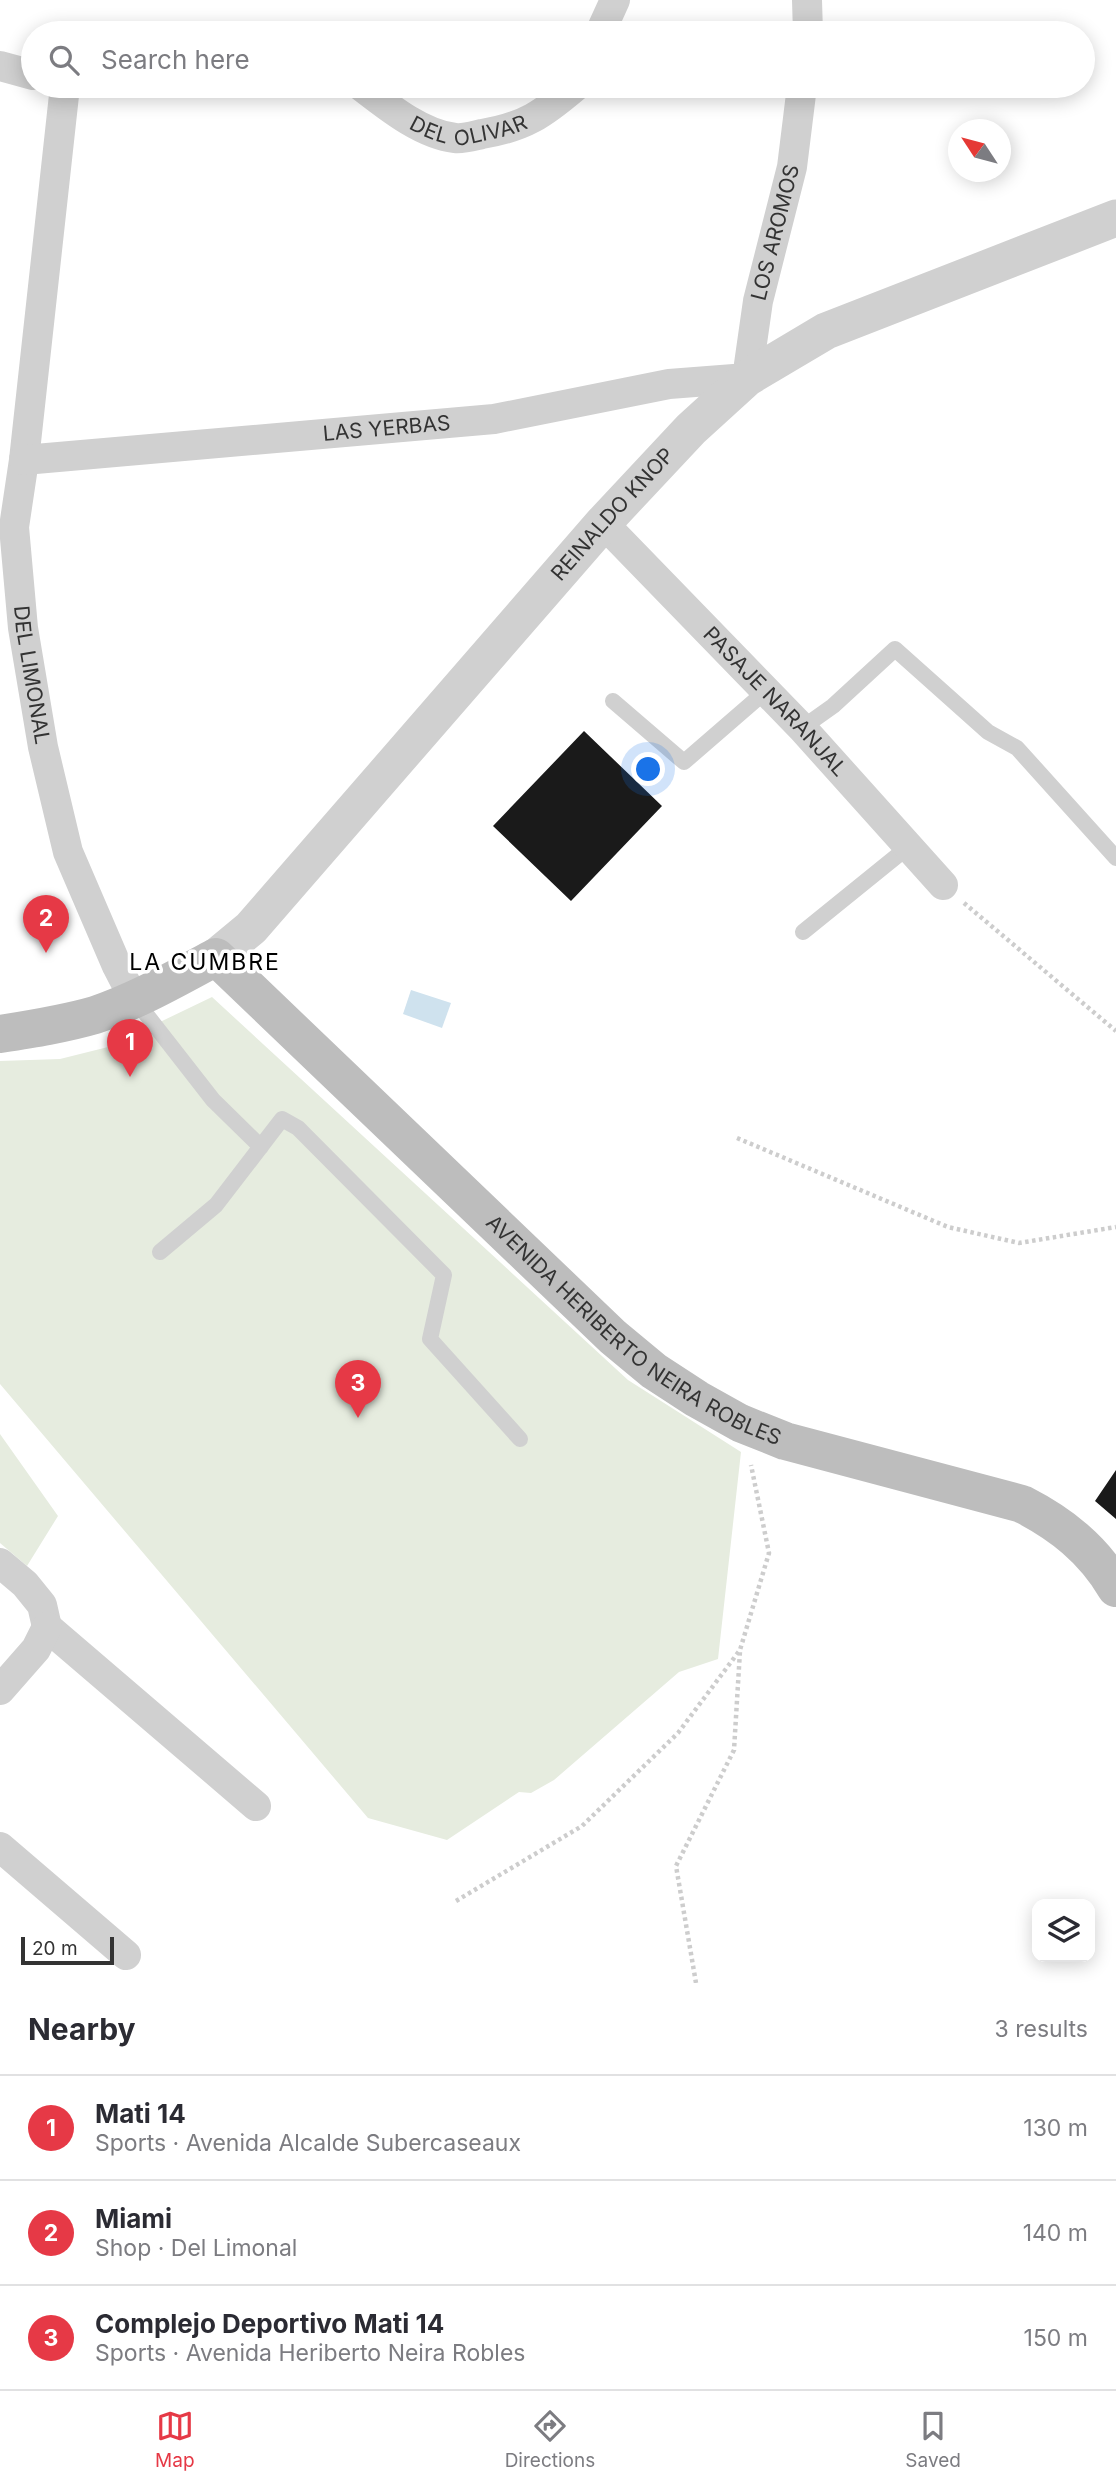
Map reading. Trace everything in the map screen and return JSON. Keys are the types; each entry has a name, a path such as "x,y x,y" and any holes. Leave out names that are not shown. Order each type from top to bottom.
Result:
{"main road":[{"path":"0,1034 66,1023 97,1014 134,999 216,957"},
{"name":"AVENIDA HERIBERTO NEIRA ROBLES","path":"216,957 613,1337 654,1371 740,1423 785,1441 1021,1504 1047,1516 1087,1548 1116,1588"}],"street":[{"path":"605,21 615,0"},
{"path":"807,0 808,21"},
{"path":"0,66 21,72"},
{"name":"DEL LIMONAL","path":"64,98 24,460 7,537 40,733 68,852 117,967 134,999"},
{"name":"DEL OLIVAR","path":"377,98 426,129 456,139 509,130 544,112 561,98"},
{"name":"LOS AROMOS","path":"747,378 758,301 792,167 801,98"},
{"name":"REINALDO KNOP","path":"216,957 260,917 603,523 691,429 747,378 826,331 1116,218"},
{"name":"LAS YERBAS","path":"24,460 494,419 669,384 747,378"},
{"name":"PASAJE NARANJAL","path":"603,523 802,728 943,885"},
{"path":"0,1563 25,1584 42,1605 47,1627 256,1806"},
{"path":"0,1690 36,1649 47,1627"},
{"path":"0,1847 126,1955"}],"lane":[{"path":"802,728 833,706 895,649 988,732 1017,748 1116,858"},
{"path":"613,701 684,762 766,691"},
{"path":"803,932 908,847"},
{"path":"134,999 213,1100 261,1147"},
{"path":"160,1252 216,1205 282,1119 298,1128 444,1275 429,1339 520,1439"}],"path":[{"path":"943,885 1116,1031"},
{"path":"737,1138 948,1227 1019,1243 1116,1227"},
{"path":"696,1983 676,1866 734,1750 740,1650 769,1553 761,1504 740,1423"},
{"path":"456,1901 582,1826 678,1733 740,1650"}],"shaded area":[{"path":"212,997 628,1380 741,1452 718,1659 679,1672 554,1780 531,1793 519,1792 447,1840 368,1818 0,1384 0,1061 60,1059 108,1047"},
{"path":"0,1434 58,1516 27,1566 0,1543"}],"water":[{"path":"411,990 451,1003 442,1028 403,1014"}],"building":[{"path":"584,731 662,806 571,901 493,826"},
{"path":"1116,1470 1116,1519 1095,1501"}],"place":[{"name":"Miami","path":"46,953"},
{"name":"Mati 14","path":"130,1077"},
{"name":"Complejo Deportivo Mati 14","path":"358,1418"}],"district":[{"name":"LA CUMBRE","path":"205,962"}]}
